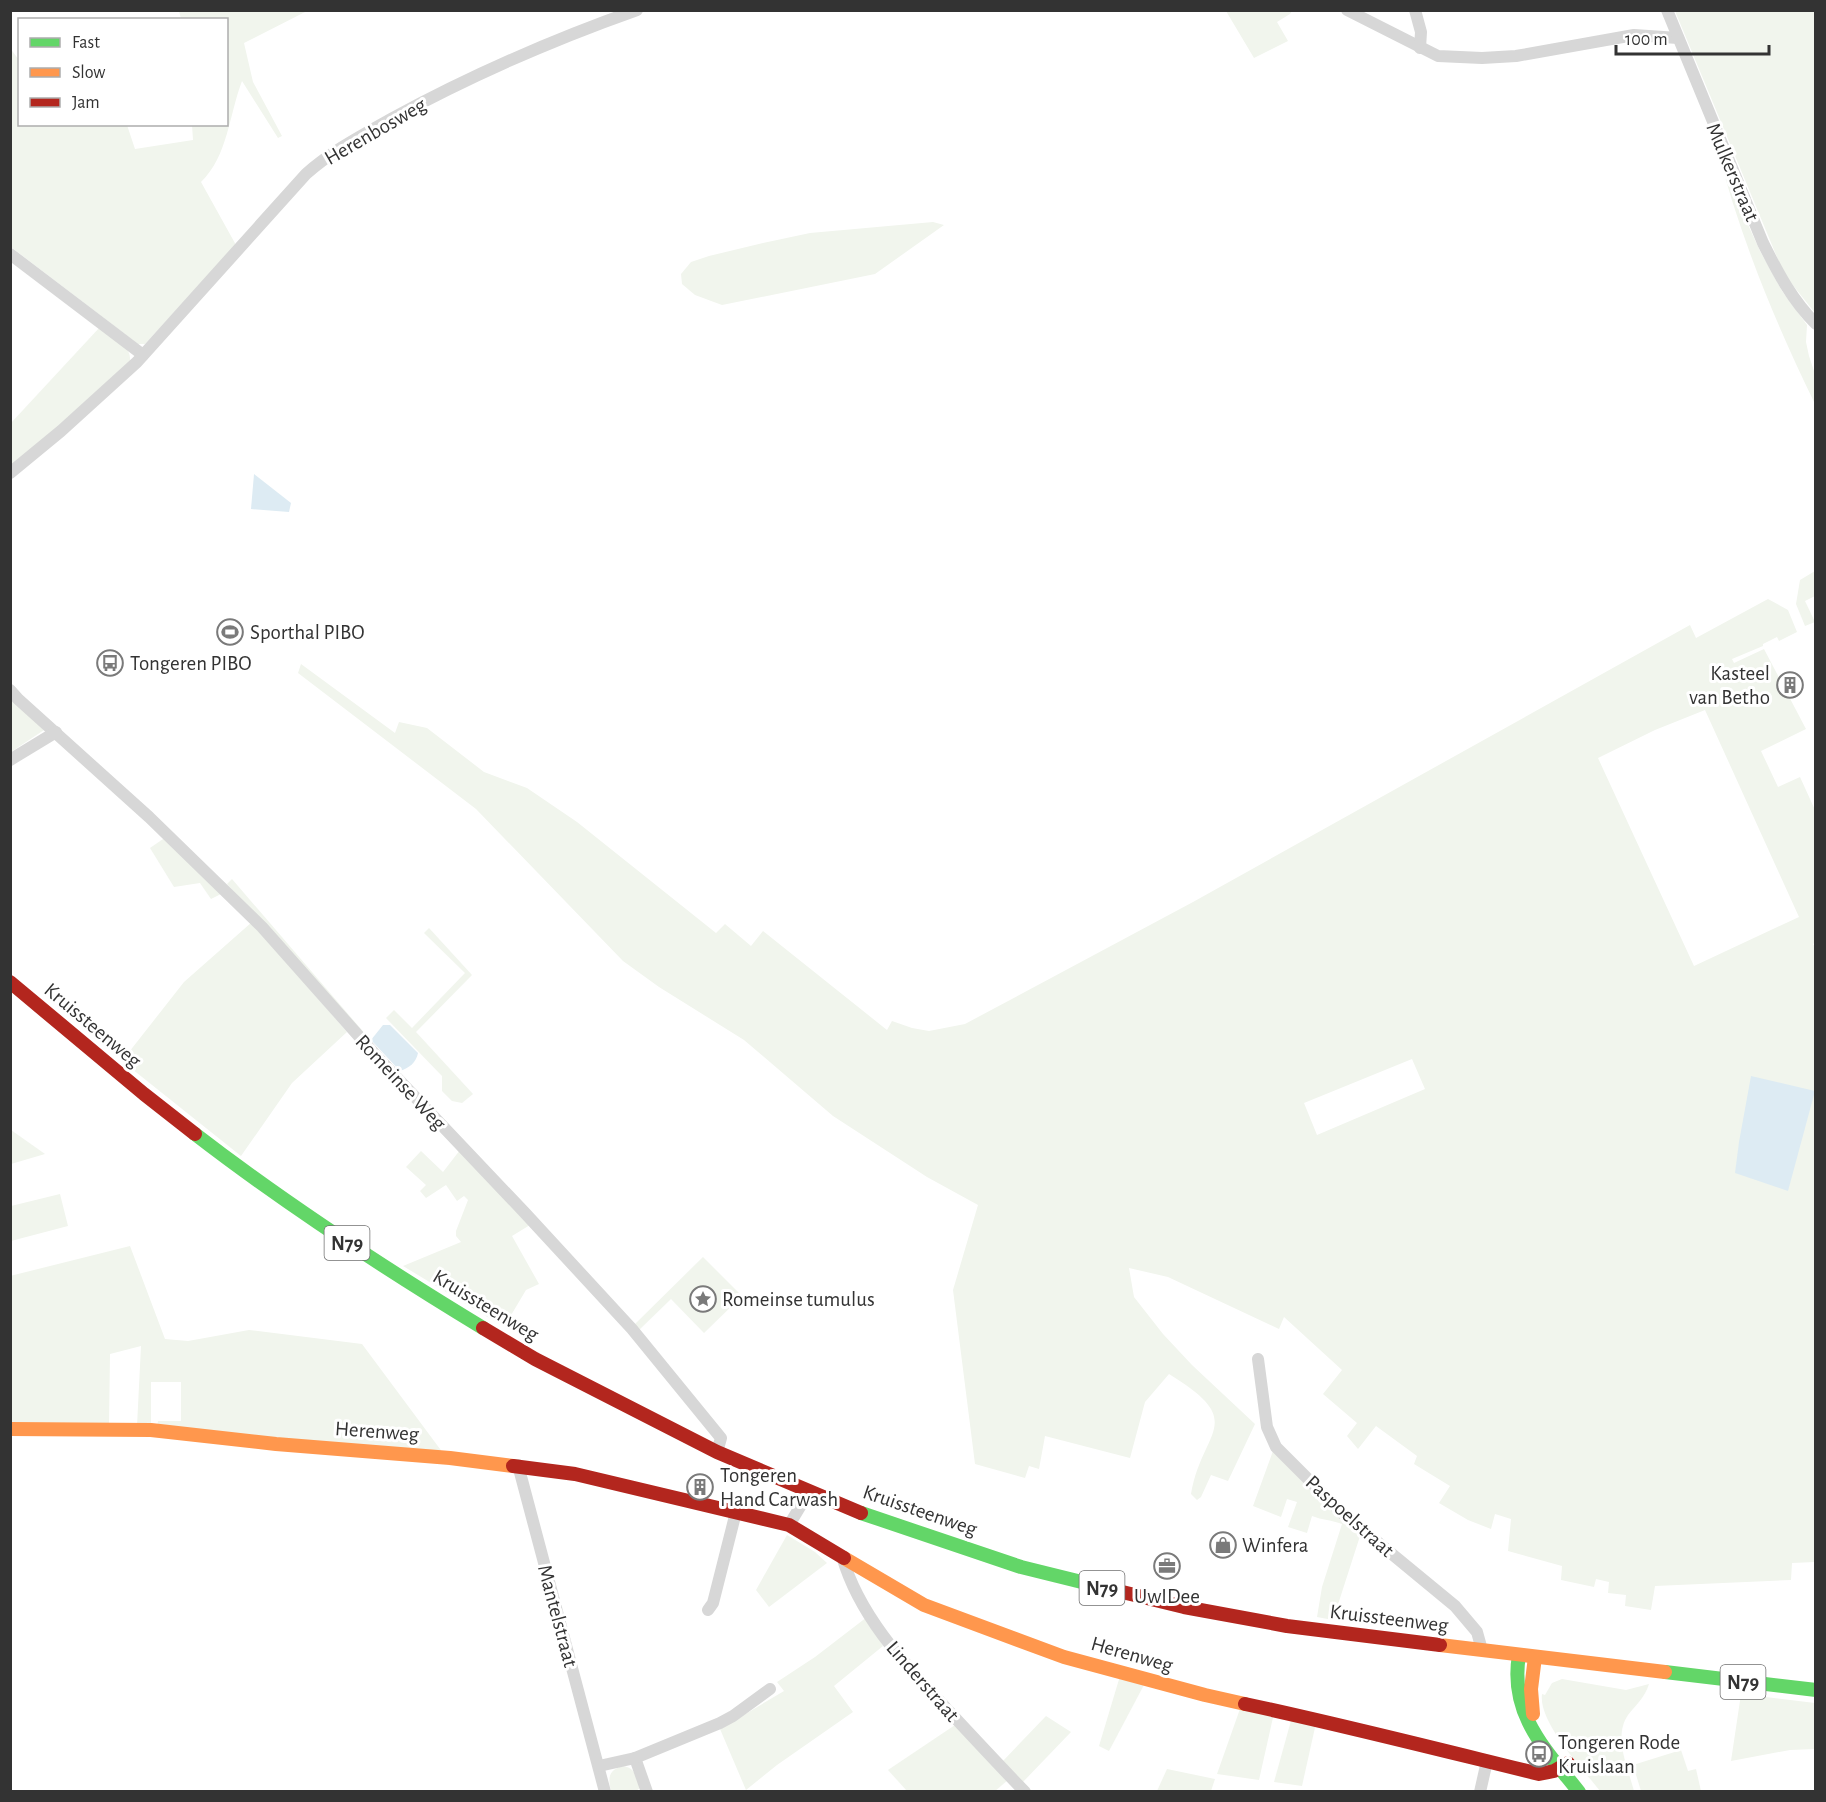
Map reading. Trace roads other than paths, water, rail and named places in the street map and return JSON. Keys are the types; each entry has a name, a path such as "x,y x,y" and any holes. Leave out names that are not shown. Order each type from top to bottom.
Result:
{"main road":[{"name":"Kruissteenweg","path":"10,982 167,1113 267,1188 392,1273 535,1359 717,1452 809,1492 921,1534 1021,1567 1184,1607 1287,1626 1815,1690"},
{"name":"Herenweg","path":"10,1429 151,1430 276,1444 518,1465 630,1486 789,1525 924,1605 1064,1657 1157,1684 1361,1729 1539,1774 1564,1766"},
{"path":"1519,1655 1516,1676 1528,1719 1540,1741 1589,1791"},
{"path":"1535,1657 1532,1689 1533,1713 1579,1791"}],"street":[{"name":"Herenbosweg","path":"10,473 61,431 143,355 306,174 322,160 423,102 509,60 637,10"},
{"path":"1347,10 1438,56 1482,58 1516,56 1634,35 1678,38"},
{"path":"1415,10 1421,32 1420,48"},
{"name":"Mulkerstraat","path":"1667,10 1762,243 1797,305 1815,324"},
{"path":"10,254 143,355"},
{"path":"10,690 56,732 10,760"},
{"name":"Romeinse Weg","path":"56,732 149,817 262,927 388,1069 585,1277 632,1329 721,1438 717,1452"},
{"name":"Paspoelstraat","path":"1258,1359 1267,1427 1276,1447 1341,1512 1455,1606 1477,1632 1482,1650"},
{"name":"Mantelstraat","path":"518,1465 605,1791"},
{"path":"789,1525 809,1492"},
{"path":"708,1610 713,1604 736,1512"},
{"name":"Linderstraat","path":"842,1556 862,1602 888,1643 1025,1791"},
{"path":"599,1766 635,1758 720,1723 770,1689"},
{"path":"635,1758 647,1791"},
{"path":"1480,1791 1487,1761"}],"place":[{"name":"Sporthal PIBO","path":"230,632"},
{"name":"Tongeren PIBO","path":"110,663"},
{"name":"Kasteel van Betho","path":"1790,685"},
{"name":"Romeinse tumulus","path":"703,1299"},
{"name":"Tongeren Hand Carwash","path":"700,1487"},
{"name":"Winfera","path":"1223,1545"},
{"name":"UwIDee","path":"1167,1566"},
{"name":"Tongeren Rode Kruislaan","path":"1539,1754"}]}
